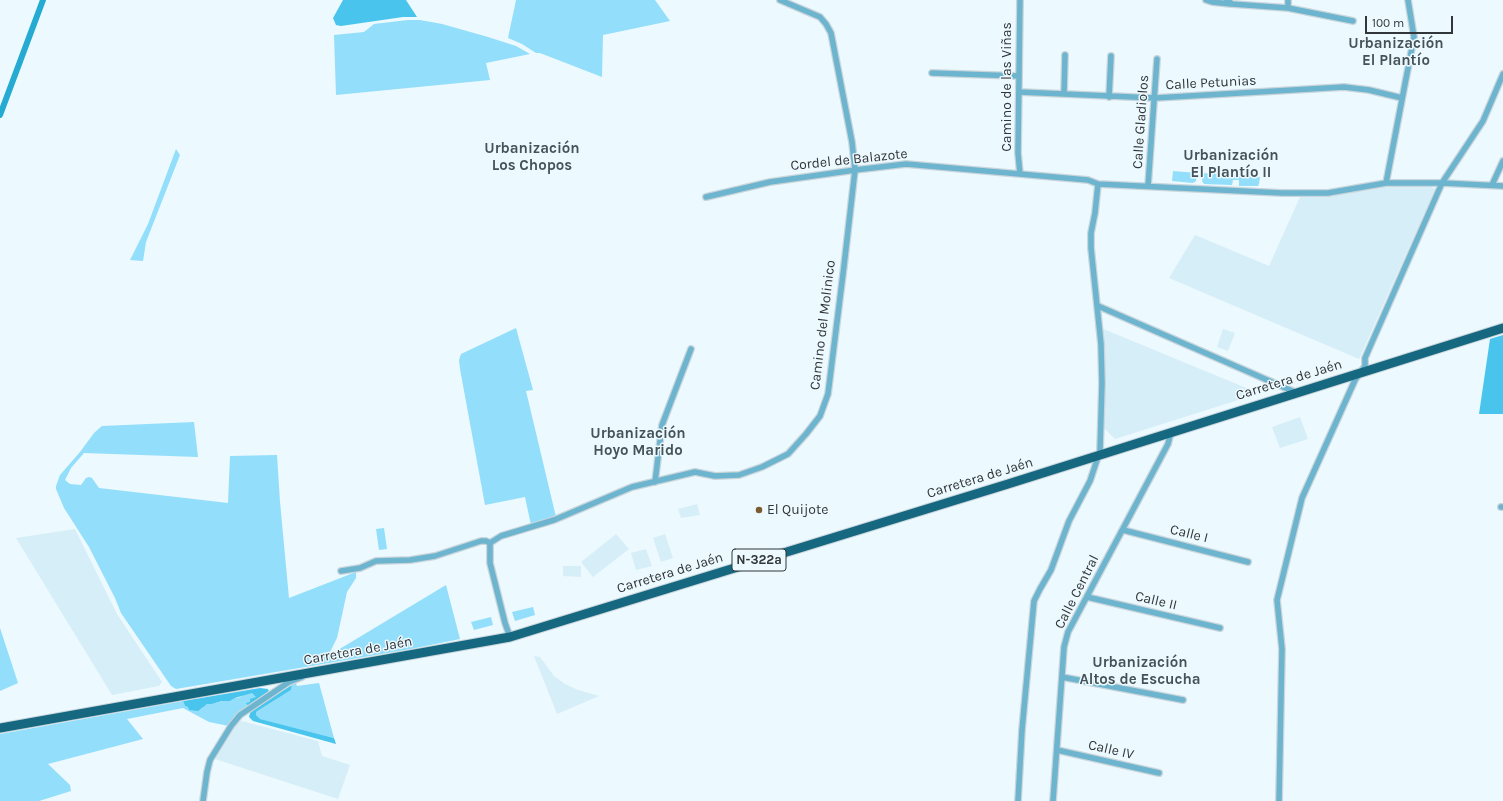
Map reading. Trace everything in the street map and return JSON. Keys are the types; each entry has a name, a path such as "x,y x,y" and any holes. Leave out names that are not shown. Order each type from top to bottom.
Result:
{"highway":[{"name":"Carretera de Jaén","path":"0,728 510,637 1297,393 1363,369 1401,360 1503,328"}],"street":[{"name":"Camino del Molinico","path":"490,543 501,536 554,520 632,487 695,472 715,476 739,475 788,454 820,416 828,394 855,170 852,142 831,33 820,17 780,0"},
{"name":"Camino de las Viñas","path":"1020,0 1018,153 1020,174"},
{"path":"1206,0 1212,2 1230,2 1288,8 1354,21"},
{"path":"1288,0 1288,8"},
{"path":"1386,183 1414,37 1408,0"},
{"path":"1064,94 1065,55"},
{"path":"1109,97 1111,56"},
{"name":"Calle Gladiolos","path":"1148,186 1157,59"},
{"path":"932,73 1019,76"},
{"path":"1279,801 1282,649 1278,600 1302,498 1355,380 1363,369 1365,358 1442,183 1483,122 1503,74"},
{"name":"Calle Petunias","path":"1019,92 1154,98 1344,87 1369,90 1402,98"},
{"path":"1492,185 1503,161"},
{"name":"Cordel de Balazote","path":"706,197 770,182 906,164 1088,180 1098,184 1282,193 1328,193 1386,183 1442,183 1503,186"},
{"path":"1018,801 1022,722 1034,601 1051,570 1069,521 1090,481 1099,455 1102,384 1101,344 1091,248 1091,233 1098,184"},
{"path":"1098,306 1297,393"},
{"path":"655,482 662,425 691,349"},
{"name":"Calle Central","path":"1053,801 1064,647 1068,632 1168,444 1171,432"},
{"name":"Calle I","path":"1123,530 1248,562"},
{"path":"341,571 360,568 376,561 410,560 435,556 486,541 490,543 490,562 505,623 510,637"},
{"name":"Calle II","path":"1087,597 1220,628"},
{"path":"203,801 210,760 231,726 240,715 289,682 313,673"},
{"path":"1062,677 1183,700"},
{"name":"Calle IV","path":"1057,750 1159,773"}],"shaded area":[{"path":"343,0 406,0 417,17 403,17 341,26 336,25 333,18"},
{"path":"516,0 655,0 670,21 603,35 602,77 540,53 536,53 522,44 508,38"},
{"path":"420,20 442,24 516,46 530,54 486,63 490,80 336,95 334,35 364,32 374,24"},
{"path":"176,149 180,155 146,242 143,261 130,260 148,224"},
{"path":"1173,171 1197,173 1196,181 1193,183 1172,181"},
{"path":"1203,173 1260,177 1258,186 1239,186 1239,180 1233,180 1232,185 1204,184 1202,181"},
{"path":"1389,186 1430,186 1435,189 1359,359 1169,278 1195,235 1269,266 1300,197 1328,195"},
{"path":"516,328 533,390 526,391 556,517 531,525 525,497 485,505 459,360 461,354"},
{"path":"1101,328 1256,392 1257,394 1115,439 1103,427"},
{"path":"1223,329 1235,333 1228,351 1217,347"},
{"path":"1503,335 1503,414 1479,414 1490,339"},
{"path":"1300,417 1308,439 1280,448 1272,427"},
{"path":"194,422 198,457 84,453 71,468 65,480 70,484 81,485 86,478 89,477 92,478 99,488 228,503 230,456 277,455 289,598 356,572 356,578 347,592 337,638 328,656 446,585 460,639 411,649 176,689 171,686 121,613 89,547 64,508 56,486 60,475 94,433 102,426"},
{"path":"697,504 700,515 681,518 678,509"},
{"path":"384,528 387,549 379,550 376,529"},
{"path":"75,529 117,614 162,682 159,686 112,695 16,538"},
{"path":"616,534 629,549 593,577 581,562"},
{"path":"665,534 673,558 661,562 653,538"},
{"path":"646,549 652,566 636,570 631,553"},
{"path":"563,566 581,566 581,577 563,576"},
{"path":"533,607 535,615 515,621 512,612"},
{"path":"491,617 493,625 474,630 471,622"},
{"path":"0,628 18,683 0,691"},
{"path":"534,656 540,657 554,676 565,684 578,690 599,696 557,714"},
{"path":"296,683 297,686 319,683 334,738 259,719 256,715 256,712 291,690 292,685"},
{"path":"292,685 291,690 256,712 256,715 260,719 334,738 336,744 253,721 249,717 251,710"},
{"path":"260,688 268,689 269,692 249,707 246,703 250,702 250,699 256,697 252,693 230,701 207,704 198,711 189,710 183,701"},
{"path":"248,693 256,695 256,697 251,702 249,707 229,726 209,722 183,708 127,719 143,739 48,764 70,785 71,791 39,801 0,801 0,734 183,701 185,706 201,709 204,705 230,701"},
{"path":"242,721 318,741 322,756 350,765 338,799 215,759 238,722"}],"waterway":[{"path":"0,115 43,0"}],"place":[{"name":"El Quijote","path":"759,510"}],"district":[{"name":"Urbanización El Plantío","path":"1396,52"},
{"name":"Urbanización Los Chopos","path":"532,158"},
{"name":"Urbanización El Plantío II","path":"1231,164"},
{"name":"Urbanización Hoyo Marido","path":"638,442"},
{"name":"Urbanización Altos de Escucha","path":"1140,672"}]}
